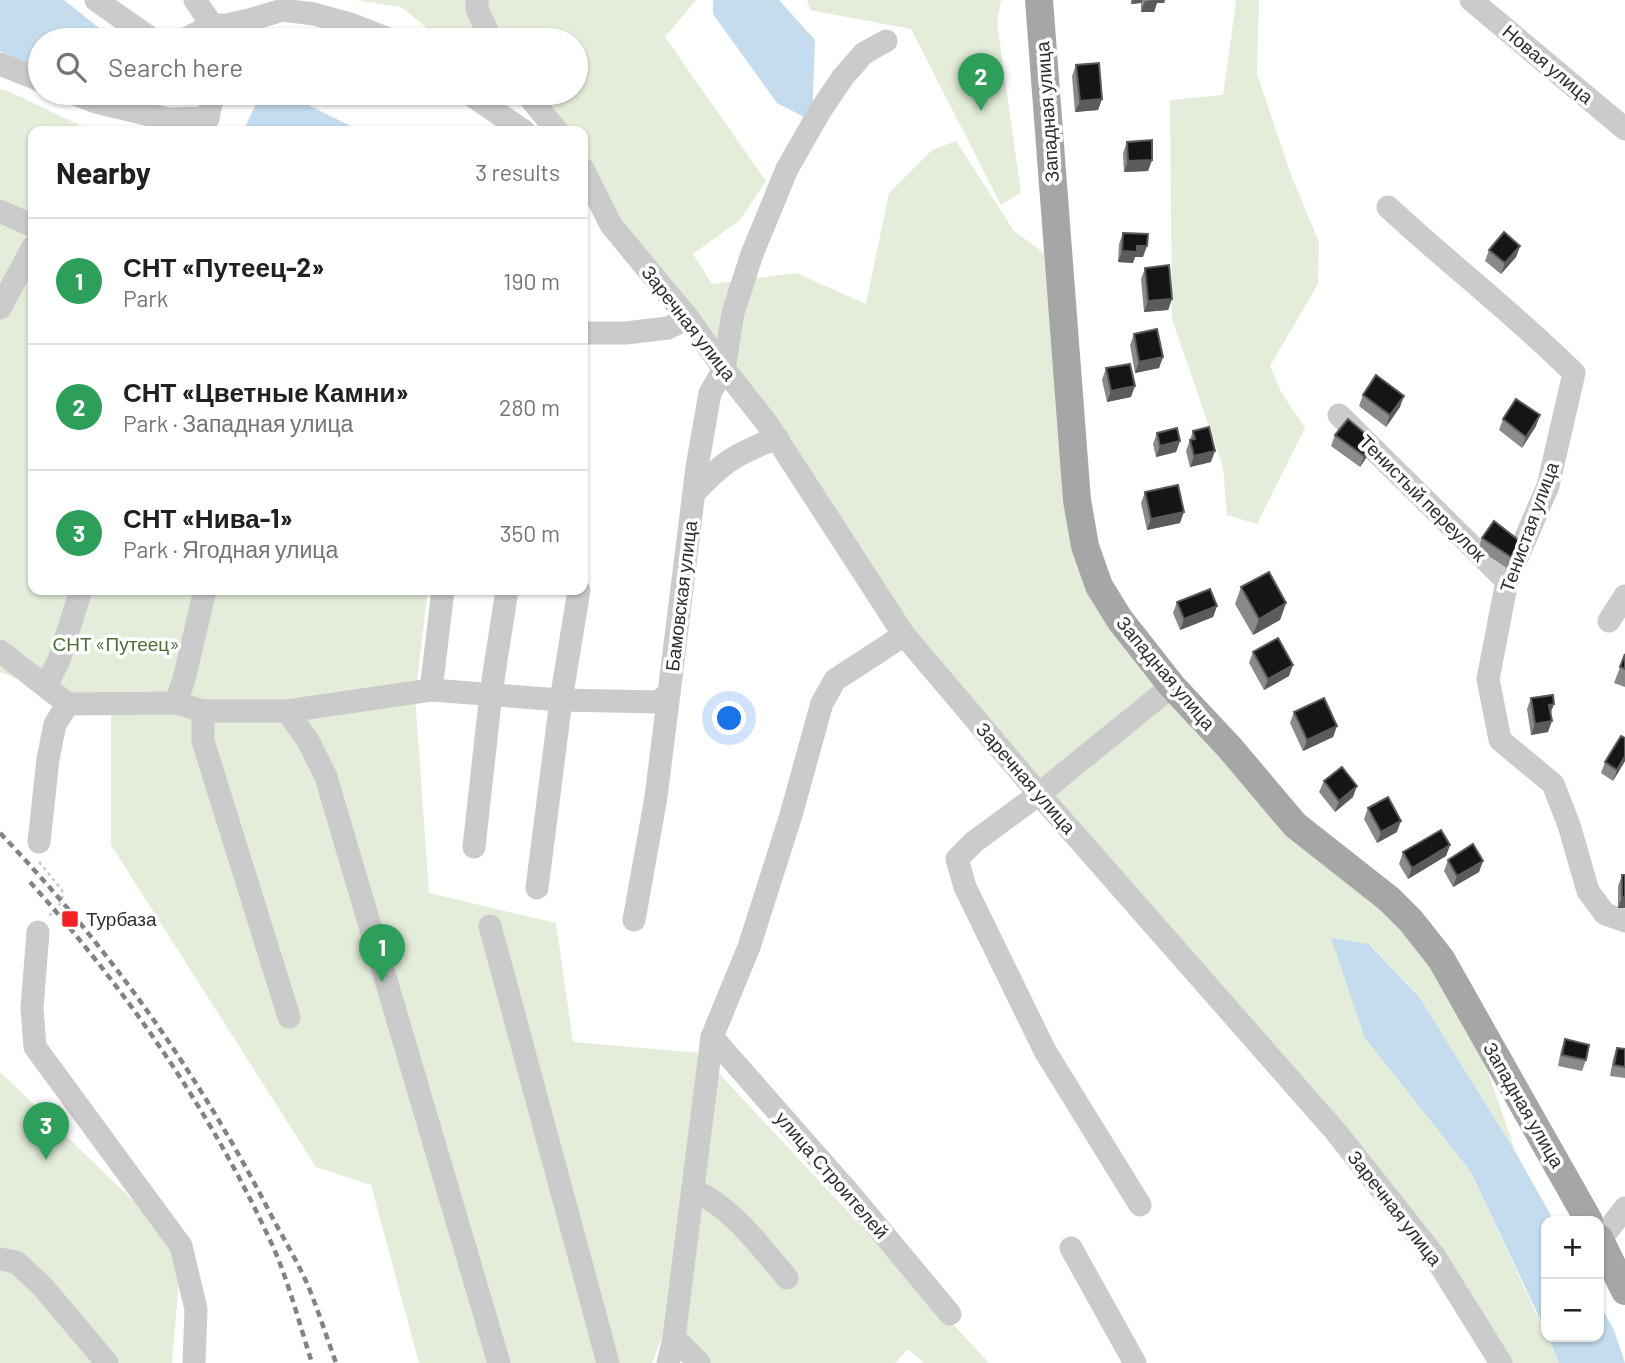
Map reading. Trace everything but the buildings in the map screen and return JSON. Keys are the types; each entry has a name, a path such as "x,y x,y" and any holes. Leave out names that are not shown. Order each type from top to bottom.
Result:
{"main road":[{"name":"Западная улица","path":"1039,0 1077,499 1085,546 1099,586 1120,620 1172,686 1230,748 1295,825 1389,900 1410,920 1441,960 1586,1216"},
{"name":"Западная улица","path":"1604,1249 1625,1291"}],"street":[{"path":"96,0 136,28"},
{"path":"195,0 212,26"},
{"path":"477,0 477,9 486,28"},
{"name":"Новая улица","path":"1471,0 1625,129"},
{"path":"208,28 283,10 314,14 360,28"},
{"path":"243,28 249,20"},
{"name":"Бамовская улица","path":"68,705 176,703 203,711 287,711 431,690 561,700 658,702 669,692 694,493 710,393 724,369 733,313 752,254 787,169 820,111 843,77 864,53 886,41"},
{"path":"0,64 28,75"},
{"path":"109,105 203,125 209,105"},
{"path":"491,105 518,126"},
{"path":"536,105 553,126"},
{"name":"Заречная улица","path":"588,179 611,225 688,318 777,438 904,635 1039,794 1336,1132 1434,1257 1501,1363"},
{"name":"Тенистая улица","path":"1388,207 1433,249 1528,329 1574,373 1548,486 1507,581 1488,679 1500,740 1553,784 1588,891 1605,914 1625,921"},
{"path":"0,211 28,224"},
{"path":"0,307 28,256"},
{"path":"588,333 626,333 668,328 688,318"},
{"name":"Тенистый переулок","path":"1339,415 1507,581"},
{"path":"694,493 719,467 741,452 777,438"},
{"path":"46,686 59,660 79,595"},
{"path":"176,703 204,595"},
{"path":"431,690 442,595"},
{"path":"474,847 491,694 506,595"},
{"path":"537,888 561,700 578,595"},
{"path":"1609,621 1625,596"},
{"path":"668,1363 674,1338 712,1037 750,947 822,703 835,680 904,635"},
{"path":"0,651 68,705 55,724 48,759 39,842"},
{"path":"1140,1205 1045,1051 965,887 957,859 974,842 1039,794 1172,686"},
{"path":"634,920 656,797 669,692"},
{"path":"203,711 203,741 289,1017"},
{"path":"287,711 308,741 326,777 499,1363"},
{"path":"489,926 608,1363"},
{"path":"38,932 32,1008 35,1047 181,1245 196,1309 194,1363"},
{"name":"улица Строителей","path":"712,1037 851,1195 950,1314"},
{"path":"693,1189 712,1199 748,1231 787,1278"},
{"path":"1604,1226 1625,1208"},
{"path":"1071,1248 1135,1363"},
{"path":"0,1259 16,1262 42,1286 107,1363"},
{"path":"674,1338 699,1363"}],"path":[{"path":"38,932 62,902 64,895 33,855 39,842"}],"green space":[{"path":"355,0 465,0 480,28 427,28 401,7"},
{"path":"477,0 696,0 665,37 766,181 740,220 693,254 712,284 796,273 866,304 889,193 932,150 956,141 1014,231 1058,263 1099,586 1324,847 1462,997 1516,1153 1420,998 1370,944 1365,1038 1471,1172 1541,1324 1541,1342 1549,1342 1559,1363 1501,1363 1435,1257 904,635 588,176 588,126 553,126 536,105 588,105 588,28 487,28"},
{"path":"807,0 1001,0 997,23 1021,193 1001,205 911,29 810,10"},
{"path":"1234,0 1259,0 1257,74 1291,175 1319,242 1318,284 1270,366 1281,392 1305,428 1257,524 1227,515 1223,467 1172,319 1170,100 1223,95 1236,2"},
{"name":"СНТ «Путеец»","path":"0,89 28,101 28,105 37,105 82,126 28,126 28,595 427,595 415,696 429,893 556,923 573,1042 700,1053 989,1363 924,1363 908,1349 895,1363 691,1363 663,1334 652,1363 419,1363 371,1185 316,1167 111,845 111,700 66,697 0,672"},
{"path":"0,1072 182,1248 172,1363 0,1363"}],"water":[{"path":"0,0 64,0 99,28 28,28 28,64 0,51"},
{"path":"713,0 779,0 815,40 812,121 777,103 713,14"},
{"path":"256,105 308,105 351,126 245,126"},
{"path":"1331,938 1369,944 1420,998 1516,1153 1551,1216 1541,1216 1541,1321 1471,1172 1365,1038"},
{"path":"1604,1312 1614,1330 1625,1363 1559,1363 1550,1342 1604,1342"}],"railway":[{"path":"0,833 78,920 182,1061 242,1161 300,1269 313,1297 336,1363"},
{"path":"30,882 132,1007 220,1142 275,1252 312,1363"}],"place":[{"name":"СНТ «Цветные Камни»","path":"981,111"},
{"name":"Турбаза","path":"70,919"},
{"name":"СНТ «Путеец-2»","path":"382,982"},
{"name":"СНТ «Нива-1»","path":"46,1160"}]}
